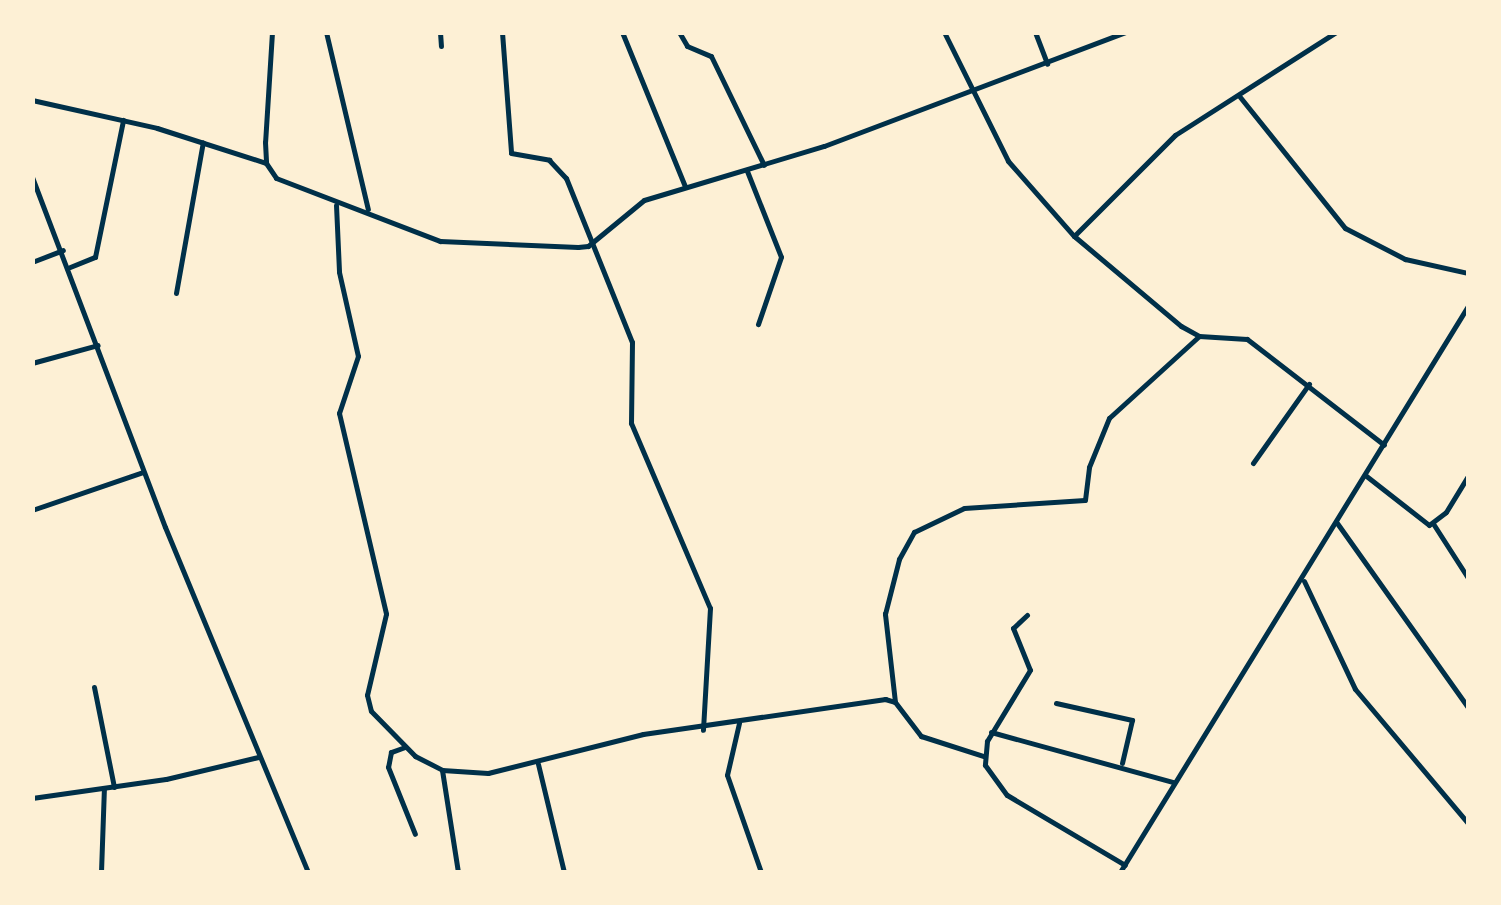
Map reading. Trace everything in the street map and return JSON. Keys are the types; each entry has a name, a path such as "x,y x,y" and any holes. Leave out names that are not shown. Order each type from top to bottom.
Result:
{"street":[{"path":"272,32 266,163 276,178 336,206 368,210 440,241 588,246 644,200 764,165 968,88 1047,64 1125,32"},
{"path":"326,32 368,210"},
{"path":"440,32 441,46"},
{"path":"502,32 511,153 558,166 588,246 632,342 631,423 710,608 702,730"},
{"path":"622,32 685,186"},
{"path":"679,32 687,46 711,56 764,165"},
{"path":"944,32 968,88 1008,161 1074,236 1199,336 1247,339 1384,444"},
{"path":"1035,32 1047,64"},
{"path":"1074,236 1175,135 1240,97 1336,32"},
{"path":"1240,97 1345,228 1405,259 1468,274"},
{"path":"32,100 123,120 266,163"},
{"path":"70,267 95,257 123,120"},
{"path":"176,293 203,142"},
{"path":"747,170 780,257 758,324"},
{"path":"32,177 70,267 144,472 308,872"},
{"path":"336,206 337,256 358,356 338,413 386,614 366,695 371,711 405,746 442,770 488,773 643,734 702,730 875,700 896,702"},
{"path":"32,262 63,250"},
{"path":"1120,872 1173,782 1304,581 1468,306"},
{"path":"1125,865 1006,795 983,756 921,736 896,702 885,614 898,560 914,532 964,508 1084,500 1089,466 1109,418 1199,336"},
{"path":"32,363 98,345"},
{"path":"1253,463 1309,384"},
{"path":"32,510 144,472"},
{"path":"1365,475 1434,525 1468,578"},
{"path":"1434,525 1468,476"},
{"path":"1337,523 1468,707"},
{"path":"1304,581 1355,689 1468,823"},
{"path":"983,756 992,732 1030,670 1013,628 1028,615"},
{"path":"94,687 114,787"},
{"path":"1056,703 1132,720 1122,763"},
{"path":"739,724 727,775 760,872"},
{"path":"992,732 1122,763 1173,782"},
{"path":"405,746 391,752 388,767 415,834"},
{"path":"32,798 114,787 258,757"},
{"path":"538,762 564,872"},
{"path":"442,770 458,872"},
{"path":"101,872 104,788"}]}
